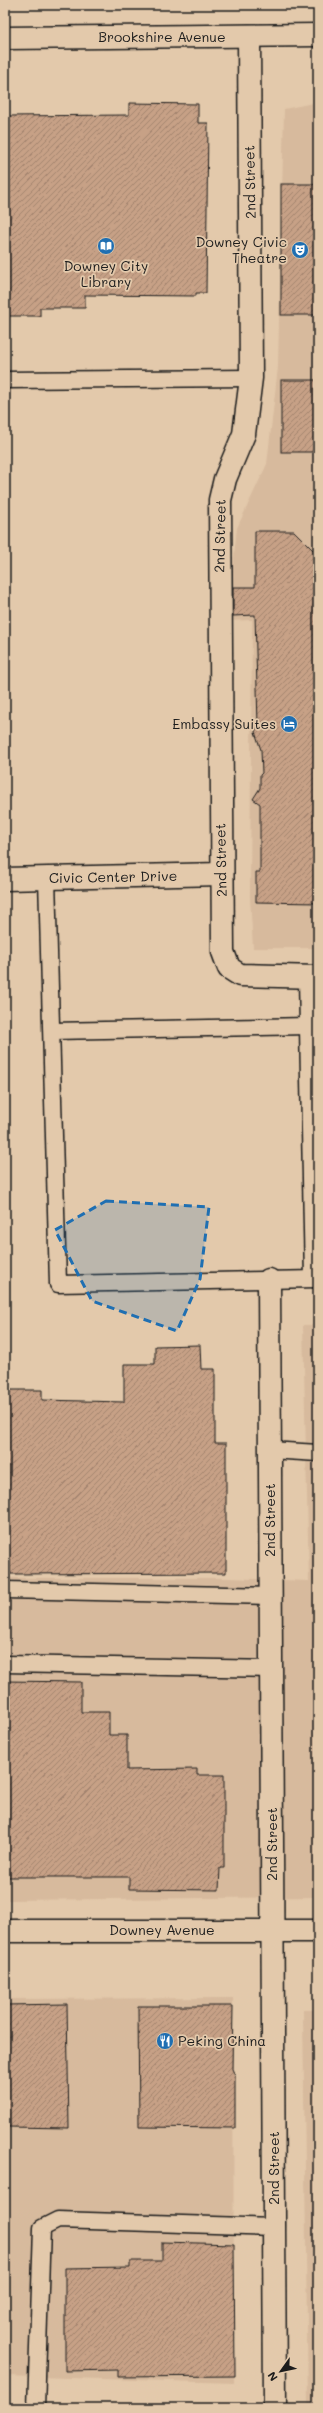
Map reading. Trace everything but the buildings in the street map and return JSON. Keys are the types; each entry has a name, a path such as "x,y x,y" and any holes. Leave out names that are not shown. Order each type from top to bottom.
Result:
{"street":[{"name":"Brookshire Avenue","path":"5,38 318,35"},
{"name":"2nd Street","path":"249,36 251,378 244,434 225,479 220,500 221,874 223,952 229,968 240,975 312,977"},
{"name":"Civic Center Drive","path":"5,879 221,874"},
{"name":"2nd Street","path":"269,1280 275,2408"},
{"name":"Downey Avenue","path":"5,1931 318,1931"}],"lane":[{"path":"5,380 251,378"},
{"path":"47,878 58,1284 316,1279 307,1026 312,977"},
{"path":"52,1031 307,1026"},
{"path":"270,1450 318,1453"},
{"path":"5,1590 271,1596"},
{"path":"5,1664 271,1669"},
{"path":"36,2408 42,2228 58,2220 274,2227"}],"highlighted area":[{"path":"106,1201 209,1207 200,1279 177,1331 92,1301 55,1230"}],"shaded area":[{"path":"318,102 318,948 253,948 250,897 252,620 227,621 237,528 267,464 278,367 284,109"},
{"path":"303,1325 318,1325 318,1897 5,1900 5,1578 228,1578 309,1581"},
{"path":"233,1998 234,2383 5,2376 5,1999"},
{"path":"303,2010 318,2010 318,2408 308,2408"}],"place":[{"name":"Downey City Library","path":"106,246"},
{"name":"Downey Civic Theatre","path":"300,250"},
{"name":"Embassy Suites","path":"289,724"},
{"name":"Peking China","path":"165,2041"}]}
